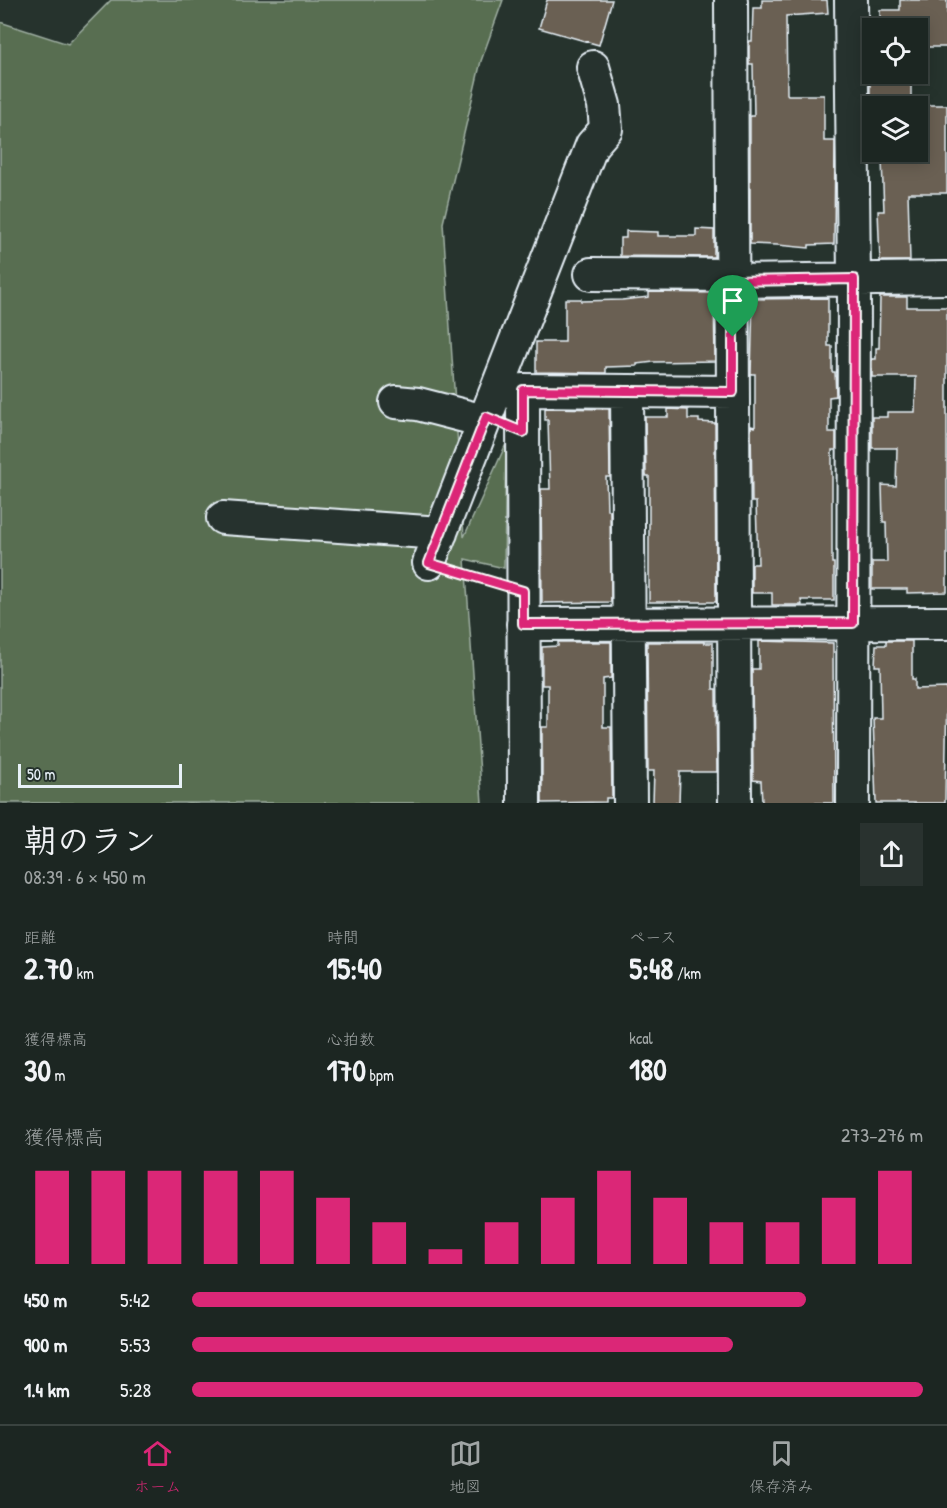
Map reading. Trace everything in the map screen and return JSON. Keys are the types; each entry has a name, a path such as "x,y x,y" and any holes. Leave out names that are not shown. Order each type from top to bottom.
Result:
{"street":[{"path":"731,0 735,803"},
{"path":"853,803 854,2"},
{"path":"429,563 592,145 606,129 604,105 593,67"},
{"path":"591,274 733,278 947,278"},
{"path":"524,803 523,390 733,392"},
{"path":"627,391 630,803"},
{"path":"396,402 418,404 485,419 523,432"},
{"path":"223,518 441,532"},
{"path":"523,624 947,623"}],"path":[{"path":"429,563 523,591"}],"green space":[{"path":"111,0 503,0 481,61 443,223 464,537 506,444 504,568 465,559 482,803 0,803 0,22 68,44"}],"building":[{"path":"547,0 612,0 599,45 539,28"},
{"path":"762,0 827,0 828,13 786,16 787,94 824,95 824,141 835,141 834,244 809,245 809,248 750,244 750,116 754,116 753,64 749,64 749,41 752,41 753,8 762,8"},
{"path":"900,0 947,0 947,47 928,47 928,18 880,18 880,10 900,10"},
{"path":"870,84 911,84 911,96 870,96"},
{"path":"928,105 947,105 947,193 908,193 910,261 880,261 878,211 884,211 882,162 928,162"},
{"path":"696,229 714,230 714,257 620,256 620,238 626,238 626,231 658,232 658,236 696,236"},
{"path":"649,292 714,293 715,361 654,362 637,364 637,366 606,367 606,373 536,372 536,342 565,342 565,299 622,300 649,297"},
{"path":"880,297 907,297 907,307 947,307 947,592 907,593 907,589 872,589 872,562 887,562 882,485 896,486 897,448 872,448 872,417 887,417 887,412 915,412 916,377 872,377 872,359 876,359 876,348 879,348"},
{"path":"828,298 828,346 832,346 832,372 835,372 836,396 829,397 829,432 836,432 836,450 832,450 834,600 801,600 802,605 772,605 772,593 752,593 752,564 758,564 756,502 752,502 751,426 755,427 755,374 751,374 753,299"},
{"path":"545,408 609,409 610,477 606,477 607,510 610,510 611,602 542,603 541,489 550,489 548,420 545,420"},
{"path":"668,409 688,410 688,419 715,423 716,602 649,602 649,476 646,476 645,417 668,417"},
{"path":"759,641 833,643 834,803 762,803 761,781 753,780 752,669 759,669"},
{"path":"886,641 912,641 912,679 915,679 915,689 947,688 945,803 876,803 873,718 881,718 880,666 875,666 876,645 886,645"},
{"path":"558,642 611,642 611,678 603,679 603,727 611,727 612,798 606,798 606,802 542,803 542,727 548,727 548,685 542,685 542,647 558,646"},
{"path":"647,642 713,643 717,772 680,772 679,803 653,803 654,771 648,771"}],"route":[{"path":"854,279 853,623 523,624 523,591 506,584 429,563 486,417 523,432 523,390 733,392 733,337 733,281 854,279"}]}
